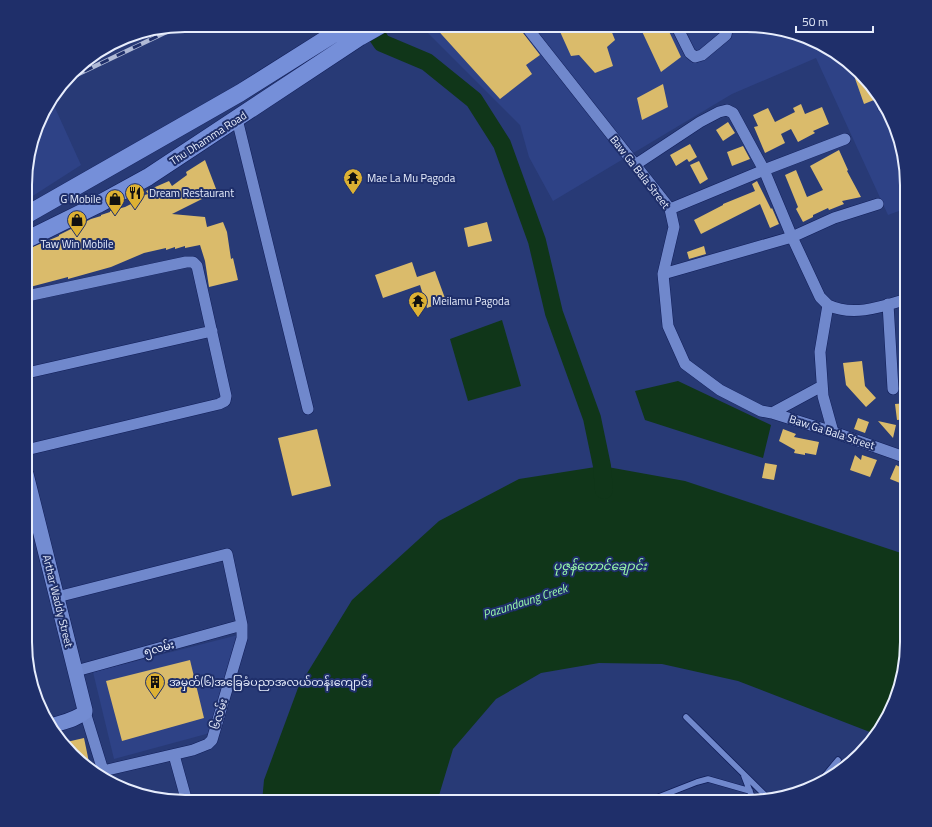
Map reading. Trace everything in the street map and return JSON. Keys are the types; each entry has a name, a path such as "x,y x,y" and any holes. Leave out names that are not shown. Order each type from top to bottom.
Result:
{"main road":[{"name":"Thu Dhamma Road","path":"32,212 240,93 337,32"},
{"name":"Thu Dhamma Road","path":"32,237 97,205 148,177 370,32"},
{"name":"Arthar Waddy Street","path":"32,498 85,712"},
{"path":"56,725 72,720 85,712"}],"street":[{"name":"Baw Ga Bala Street","path":"530,32 670,209 674,227 663,274 668,326 685,364 720,390 761,411 833,432 900,456"},
{"path":"679,32 690,54 695,57 702,55 726,35 727,32"},
{"path":"635,165 700,122 727,110 732,113 764,170 792,237 820,297 828,305 844,311 859,311 900,301"},
{"path":"237,119 308,409"},
{"path":"670,209 845,138"},
{"path":"663,274 792,237 834,218 878,204"},
{"path":"32,295 186,262 193,262 197,266 226,396 224,401 219,404 32,449"},
{"path":"888,304 893,389"},
{"path":"828,305 820,352 823,396 833,432"},
{"path":"32,372 212,331"},
{"path":"772,413 822,386"},
{"name":"၆လမ်း","path":"57,597 227,554 242,625 242,638 212,740 208,744 193,750 107,774"},
{"name":"၅လမ်း","path":"76,671 242,625"},
{"path":"85,712 103,771"},
{"path":"174,755 185,795"}],"lane":[{"path":"686,717 764,794"},
{"path":"828,772 838,760"},
{"path":"744,774 751,795"},
{"path":"664,795 708,779 718,780 750,791"}],"shaded area":[{"path":"427,32 757,32 787,37 824,52 848,70 862,84 880,108 895,145 899,165 900,211 888,215 816,58 732,94 553,201 529,157 520,125"},
{"path":"54,105 81,165 32,196 32,175 37,145"},
{"path":"238,635 210,733 114,759 93,672"}],"water":[{"path":"502,320 521,386 468,401 450,339"},
{"path":"678,381 771,425 763,458 645,420 635,391"},
{"name":"ပုဇွန်တောင်ချောင်း","path":"602,466 685,481 900,553 899,662 892,691 880,719 870,732 738,681 662,664 599,663 541,673 496,699 453,749 439,795 263,795 264,780 298,688 352,600 439,521 519,479"}],"building":[{"path":"439,32 522,32 540,55 526,65 532,74 500,99"},
{"path":"560,32 612,32 615,40 607,47 613,66 595,73 579,55 571,56"},
{"path":"642,32 669,32 681,57 661,72"},
{"path":"854,76 874,100 864,104"},
{"path":"663,84 668,107 642,120 637,98"},
{"path":"801,104 805,114 822,107 829,124 813,131 815,133 798,142 791,129 781,134 785,143 765,153 754,127 758,126 753,115 768,108 775,122 795,112 793,108"},
{"path":"728,122 735,133 723,141 716,130"},
{"path":"690,144 697,157 689,162 687,159 676,166 670,155"},
{"path":"743,146 750,159 732,166 727,152"},
{"path":"839,150 848,170 847,171 861,197 842,201 844,204 829,210 828,208 813,215 813,217 803,222 796,209 798,207 785,175 796,170 807,197 823,190 810,166"},
{"path":"205,160 218,194 208,198 208,196 172,214 205,217 207,227 223,222 227,232 231,259 233,258 238,280 209,287 205,261 200,245 185,248 185,246 175,249 175,247 166,250 166,248 144,253 111,267 68,279 68,277 32,286 32,247 59,236 91,219 110,211 125,207 139,200 138,197 148,194 146,191 169,181 172,186 187,175 186,172"},
{"path":"699,161 708,179 700,184 690,165"},
{"path":"757,181 779,224 770,228 760,204 701,234 694,220 723,204 755,191 752,184"},
{"path":"487,222 492,241 468,247 464,228"},
{"path":"704,246 706,254 689,259 687,252"},
{"path":"412,262 417,277 435,271 446,301 427,308 420,285 383,298 375,275"},
{"path":"862,361 865,386 876,398 866,407 846,385 843,363"},
{"path":"895,404 900,404 900,420 897,420"},
{"path":"858,418 869,422 865,433 854,429"},
{"path":"878,421 896,425 893,438"},
{"path":"317,429 331,486 292,496 278,438"},
{"path":"783,429 796,434 794,437 819,442 816,455 794,453 795,450 779,441"},
{"path":"855,455 861,460 862,455 877,460 870,477 850,470"},
{"path":"765,463 777,465 774,480 762,478"},
{"path":"896,465 900,467 900,483 890,479"},
{"name":"အမှတ်(၆)အခြေခံပညာအလယ်တန်းကျောင်း","path":"190,660 204,718 122,741 106,681"},
{"path":"84,738 89,760 84,757 69,741"}],"waterway":[{"path":"375,32 382,43 427,62 474,100 502,144 537,241 554,313 592,418 602,466 604,490"}],"railway":[{"path":"81,73 164,33"}],"place":[{"name":"Mae La Mu Pagoda","path":"353,195"},
{"name":"Dream Restaurant","path":"135,210"},
{"name":"G Mobile","path":"115,216"},
{"name":"Taw Win Mobile","path":"77,237"},
{"name":"Meilamu Pagoda","path":"418,318"},
{"name":"အမှတ်(၆)အခြေခံပညာအလယ်တန်းကျောင်း","path":"155,699"}],"water label":[{"name":"Pazundaung Creek","path":"525,601"}]}
